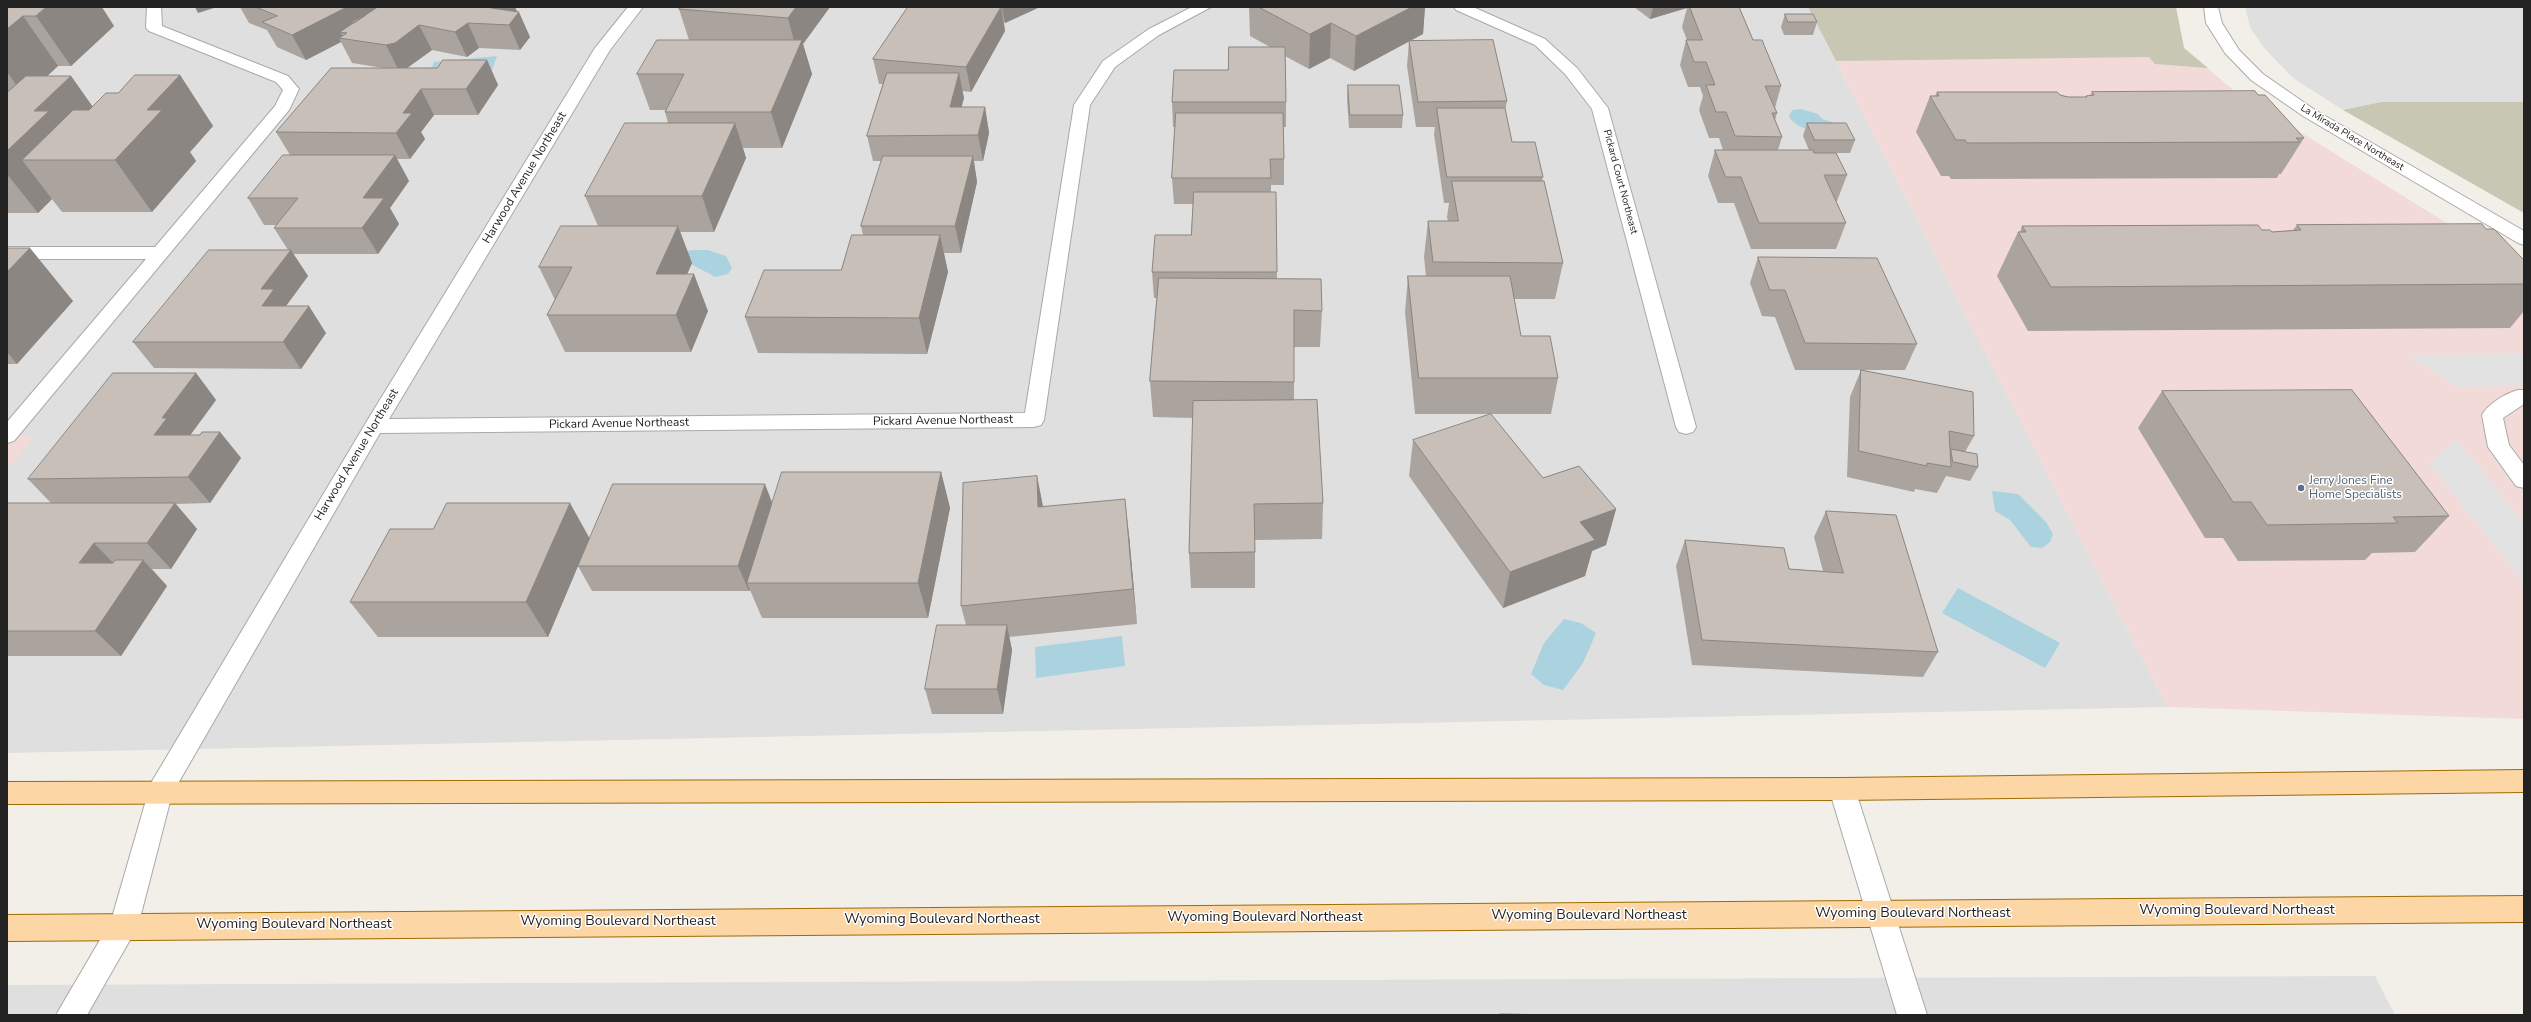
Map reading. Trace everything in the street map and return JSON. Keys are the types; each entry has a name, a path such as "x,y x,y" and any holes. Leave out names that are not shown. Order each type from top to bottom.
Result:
{"main road":[{"path":"7,793 160,791 1842,789 2524,781"},
{"name":"Wyoming Boulevard Northeast","path":"7,928 2524,909"}],"street":[{"path":"7,436 283,107 291,89 282,79 154,28 154,7"},
{"name":"Harwood Avenue Northeast","path":"71,1015 124,926 160,791 374,426 603,48 636,7"},
{"name":"Pickard Avenue Northeast","path":"374,426 1034,420 1082,105 1109,64 1154,32 1204,7"},
{"name":"Pickard Court Northeast","path":"1461,7 1540,42 1572,71 1600,108 1686,427"},
{"name":"La Mirada Place Northeast","path":"2211,7 2214,23 2233,53 2257,77 2309,114 2524,239"},
{"path":"7,253 160,253"},
{"path":"2524,397 2518,397 2492,415 2499,447 2524,480"},
{"path":"1842,789 1912,1015"}],"shaded area":[{"path":"7,7 1808,7 2167,707 7,753 7,469 34,436 7,436"},
{"path":"1808,7 2176,7 2184,48 2234,91 2524,271 2524,719 2167,707"},
{"path":"1808,7 2176,7 2184,48 2208,68 2155,64 2149,57 1836,61"},
{"path":"2245,7 2524,7 2524,102 2381,102 2343,110 2293,78 2264,48 2250,27"},
{"path":"2381,102 2524,102 2524,213 2343,110"},
{"path":"2524,354 2524,386 2457,387 2407,355"},
{"path":"7,436 34,436 7,469"},
{"path":"2455,438 2524,523 2524,583 2430,464"},
{"path":"2375,976 2395,1015 7,1015 7,985"}],"water":[{"path":"497,56 492,70 429,76 434,62"},
{"path":"1801,109 1818,114 1822,119 1842,125 1814,130 1800,127 1789,117 1792,110"},
{"path":"693,250 708,250 726,256 732,268 728,274 715,277 690,263 677,253"},
{"path":"1992,491 2018,494 2046,522 2053,534 2050,542 2042,548 2031,547 2010,520 1995,511"},
{"path":"1958,588 2060,643 2045,668 1942,613"},
{"path":"1564,619 1581,623 1596,633 1583,663 1563,690 1544,685 1531,674 1544,643"},
{"path":"1122,636 1125,666 1036,678 1035,647"}],"building":[{"path":"7,7 46,7 36,16 23,16 7,29"},
{"path":"256,7 347,7 292,35 262,22 277,16"},
{"path":"378,7 492,7 491,8 519,12 509,25 468,23 455,32 419,25 395,43 386,45 339,38 347,33 340,32"},
{"path":"681,7 796,7 788,18 679,9"},
{"path":"908,7 1001,7 966,67 873,59"},
{"path":"1259,7 1412,7 1356,36 1331,23 1310,34"},
{"path":"1690,7 1739,7 1753,40 1762,40 1781,86 1765,86 1777,113 1772,113 1782,137 1735,136 1726,112 1716,112 1706,85 1715,85 1706,62 1694,62 1686,40 1702,40"},
{"path":"1785,14 1813,14 1817,22 1788,22"},
{"path":"365,15 354,23 352,22"},
{"path":"657,40 802,40 771,112 665,112 684,74 637,74"},
{"path":"1493,40 1507,101 1418,102 1409,41"},
{"path":"1229,47 1285,47 1286,102 1172,102 1174,70 1228,70"},
{"path":"443,60 487,60 466,89 421,89 403,113 412,113 396,133 276,132 331,68 437,68"},
{"path":"887,73 959,73 950,107 985,107 978,135 867,136"},
{"path":"135,75 180,75 147,110 162,110 115,160 22,160 73,110 89,110 106,93 118,93"},
{"path":"26,76 71,76 34,111 49,111 7,151 7,93"},
{"path":"1348,85 1399,85 1403,115 1350,115"},
{"path":"2255,91 2258,95 2265,95 2304,138 2296,138 2300,142 1967,143 1965,140 1956,140 1930,96 1939,96 1937,92 2057,92 2060,95 2068,97 2087,97 2086,96 2094,95 2092,92"},
{"path":"1437,108 1505,108 1512,142 1535,142 1543,177 1447,177"},
{"path":"1176,113 1283,113 1284,159 1270,159 1271,178 1172,178"},
{"path":"625,123 735,123 702,196 585,196"},
{"path":"1807,123 1846,123 1855,140 1815,140"},
{"path":"1715,150 1813,150 1814,153 1836,153 1847,175 1824,175 1846,223 1759,223 1741,177 1726,177"},
{"path":"283,155 395,155 363,198 384,198 362,228 274,228 298,198 248,198"},
{"path":"883,156 973,156 955,226 861,226"},
{"path":"1452,181 1544,181 1563,263 1433,262 1428,221 1458,221"},
{"path":"1194,192 1276,192 1277,272 1152,272 1155,235 1191,235"},
{"path":"2482,224 2486,229 2494,229 2524,260 2524,284 2051,287 2018,232 2026,232 2022,226 2258,225 2262,230 2270,230 2272,232 2301,230 2297,225"},
{"path":"561,226 678,226 656,274 694,274 676,315 547,315 572,267 539,267"},
{"path":"852,235 940,235 919,318 745,317 764,270 841,270"},
{"path":"7,248 30,248 7,272"},
{"path":"209,250 291,250 261,289 274,289 262,306 309,306 283,342 133,342"},
{"path":"1758,257 1877,258 1917,344 1805,343 1785,290 1770,290"},
{"path":"1408,276 1510,276 1521,336 1550,336 1558,378 1419,378"},
{"path":"1159,278 1321,279 1322,311 1294,310 1294,382 1150,381"},
{"path":"1861,370 1973,392 1974,436 1949,431 1951,467 1927,463 1927,466 1859,451"},
{"path":"113,373 196,373 162,418 167,418 154,435 200,435 202,432 220,432 188,477 28,479"},
{"path":"2352,390 2449,516 2393,517 2398,523 2267,525 2251,502 2233,502 2162,391"},
{"path":"1317,400 1323,503 1254,504 1255,552 1189,553 1193,401"},
{"path":"1491,414 1543,478 1579,466 1616,509 1580,522 1595,540 1510,572 1413,440"},
{"path":"1951,449 1977,454 1978,467 1953,462"},
{"path":"782,472 941,472 918,583 747,583"},
{"path":"1037,476 1038,507 1125,499 1133,589 961,606 963,483"},
{"path":"613,484 765,484 738,566 578,566"},
{"path":"7,503 175,503 147,543 94,543 79,563 113,563 115,560 143,560 95,631 7,631"},
{"path":"447,503 570,503 526,602 350,602 390,529 433,529"},
{"path":"1826,511 1896,515 1938,652 1702,640 1685,540 1784,548 1789,569 1843,573"},
{"path":"937,625 1007,625 997,689 925,689"},
{"path":"1500,1014 1559,1015 1500,1015"}],"place":[{"name":"Jerry Jones Fine Home Specialists","path":"2301,488"}]}
